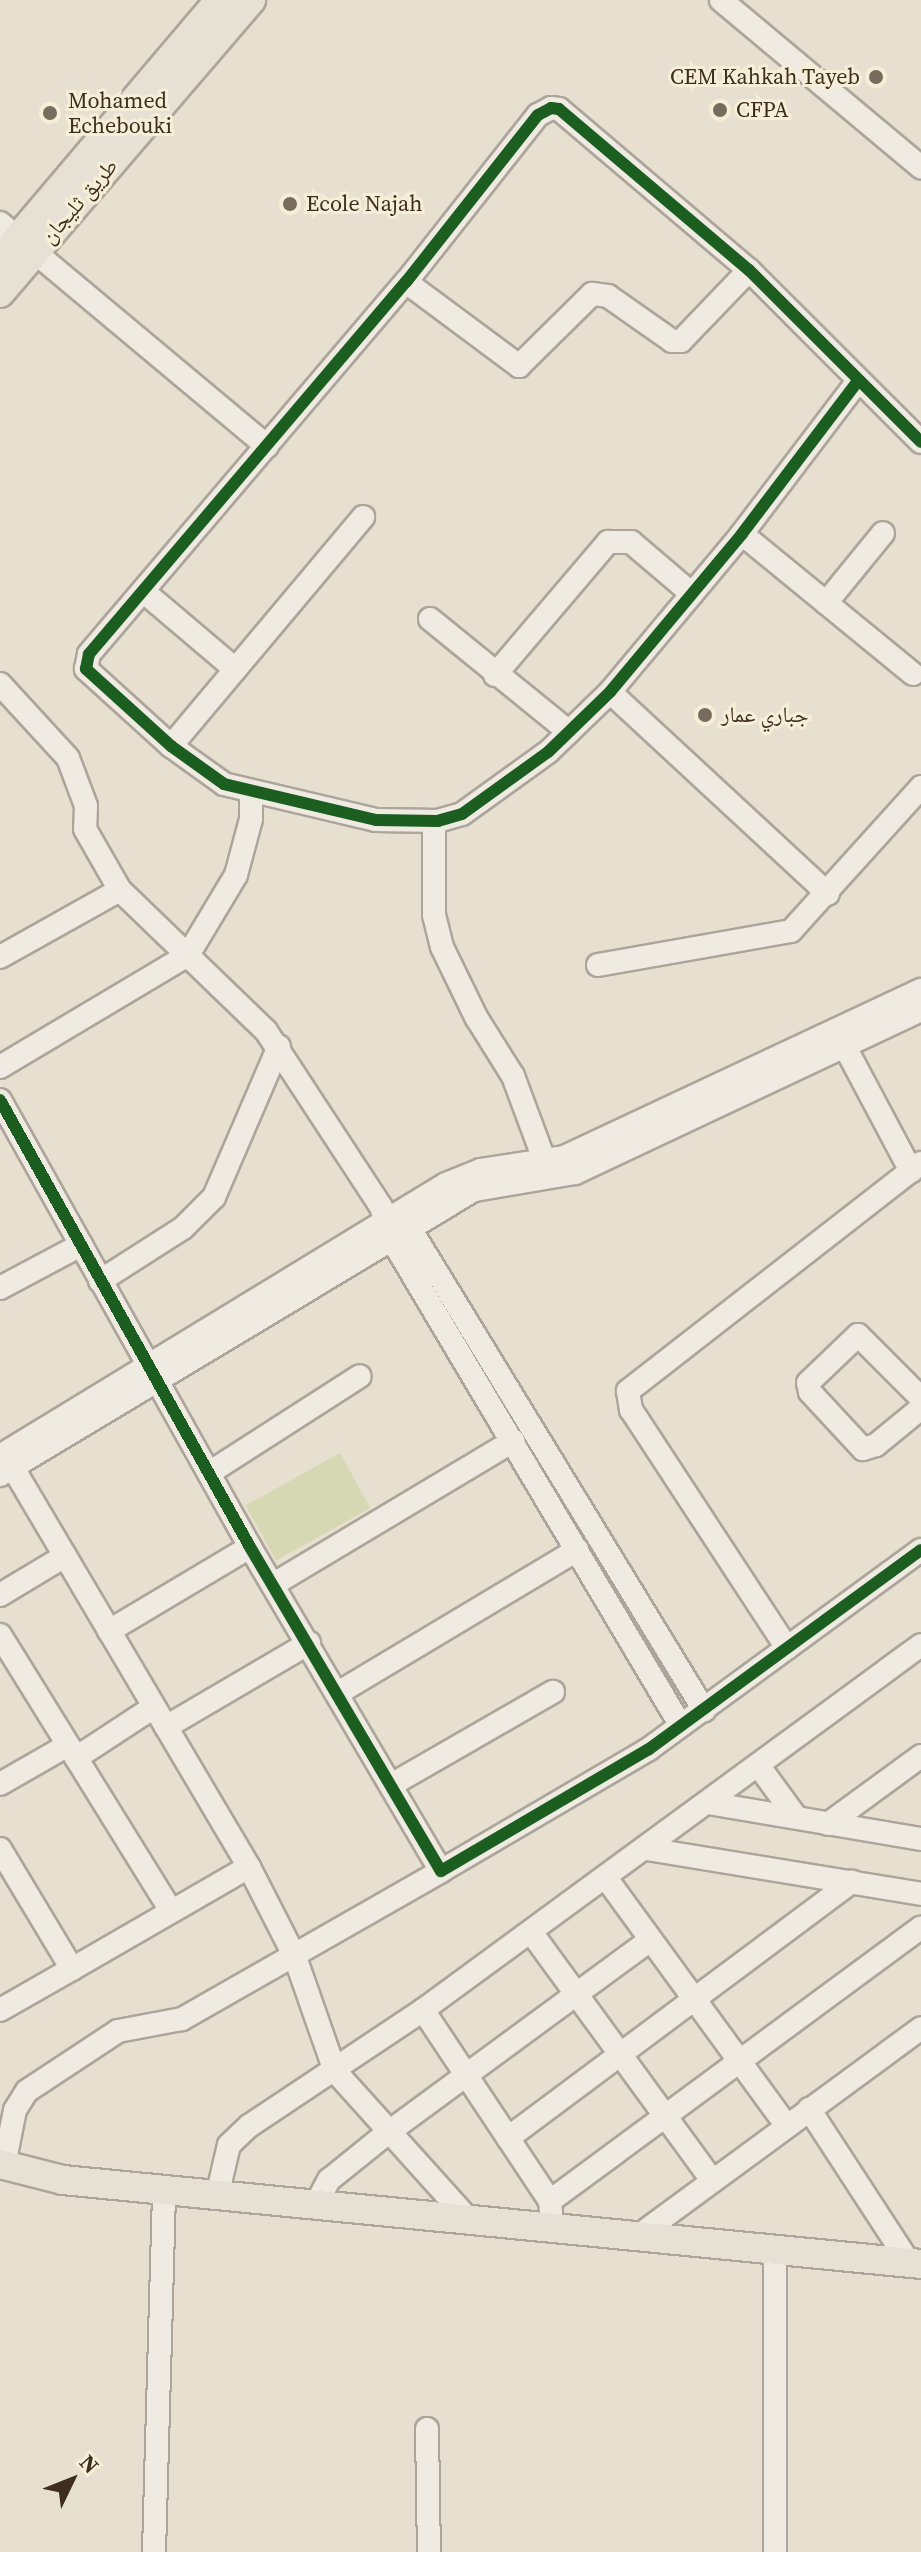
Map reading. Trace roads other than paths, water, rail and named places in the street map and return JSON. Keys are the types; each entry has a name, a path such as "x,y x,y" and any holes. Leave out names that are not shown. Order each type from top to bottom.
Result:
{"main road":[{"name":"طريق ثليجان","path":"0,293 12,244 213,11 251,0"},
{"path":"2,2164 63,2180 552,2231 916,2264"}],"street":[{"path":"721,0 921,167"},
{"path":"858,381 742,534 610,692 569,732 481,803 434,821 376,820 251,793 200,770 86,669 89,654 406,282 538,115 551,108 559,109 749,270 921,442"},
{"path":"12,244 267,446"},
{"path":"406,282 519,366 592,294 608,296 672,341 681,341 749,270"},
{"path":"171,746 363,517"},
{"path":"826,603 883,533"},
{"path":"742,534 913,674"},
{"path":"495,675 608,542 631,542 692,594"},
{"path":"143,591 235,669"},
{"path":"430,619 495,675 569,732"},
{"path":"0,684 68,758 86,806 85,829 120,890 279,1046 704,1710"},
{"path":"610,692 828,894"},
{"path":"598,965 775,936 805,920 921,787"},
{"path":"0,1067 188,955 236,875 251,819 251,793"},
{"path":"434,821 434,915 442,947 513,1076 545,1162"},
{"path":"0,957 120,890"},
{"path":"471,2222 386,2134 335,2071 295,1957 249,1867 65,1556 3,1460 152,1375 394,1223 466,1174 545,1162 921,990"},
{"path":"394,1223 474,1190 549,1179 607,1160 921,1010"},
{"path":"787,1648 631,1410 628,1391 916,1167 844,1045"},
{"path":"100,1281 183,1228 214,1197 279,1046"},
{"path":"0,1100 250,1547 441,1871"},
{"path":"394,1223 513,1441 681,1726"},
{"path":"0,1288 81,1245"},
{"path":"921,1398 858,1335 808,1383 810,1392 863,1449 876,1445 921,1408"},
{"path":"209,1473 360,1376"},
{"path":"274,1584 513,1441"},
{"path":"109,1631 250,1547"},
{"path":"338,1693 577,1550"},
{"path":"2,2164 15,2110 27,2091 118,2031 182,2019 541,1816 704,1710 921,1550"},
{"path":"0,1595 65,1556"},
{"path":"0,1635 171,1911"},
{"path":"166,1727 309,1643"},
{"path":"217,2196 229,2145 237,2135 423,2010 647,1849 921,1645"},
{"path":"391,1785 553,1692"},
{"path":"0,1784 72,1751 154,1707"},
{"path":"828,1824 921,1756"},
{"path":"758,1765 796,1817"},
{"path":"708,1803 921,1839"},
{"path":"0,1849 72,1969"},
{"path":"647,1849 921,1894"},
{"path":"0,2010 249,1867"},
{"path":"606,1878 786,2125"},
{"path":"508,2138 852,1882"},
{"path":"550,2201 921,1927"},
{"path":"531,1932 712,2180"},
{"path":"315,2206 329,2180 386,2134 650,1940"},
{"path":"423,2010 550,2201 552,2231"},
{"path":"634,2239 921,2028"},
{"path":"809,2109 916,2264"},
{"path":"154,2552 164,2190"},
{"path":"775,2252 775,2552"},
{"path":"427,2429 429,2552"}],"place":[{"name":"CEM Kahkah Tayeb","path":"876,77"},
{"name":"CFPA","path":"720,110"},
{"name":"Mohamed Echebouki","path":"50,113"},
{"name":"Ecole Najah","path":"290,204"},
{"name":"جباري عمار","path":"705,715"}]}
